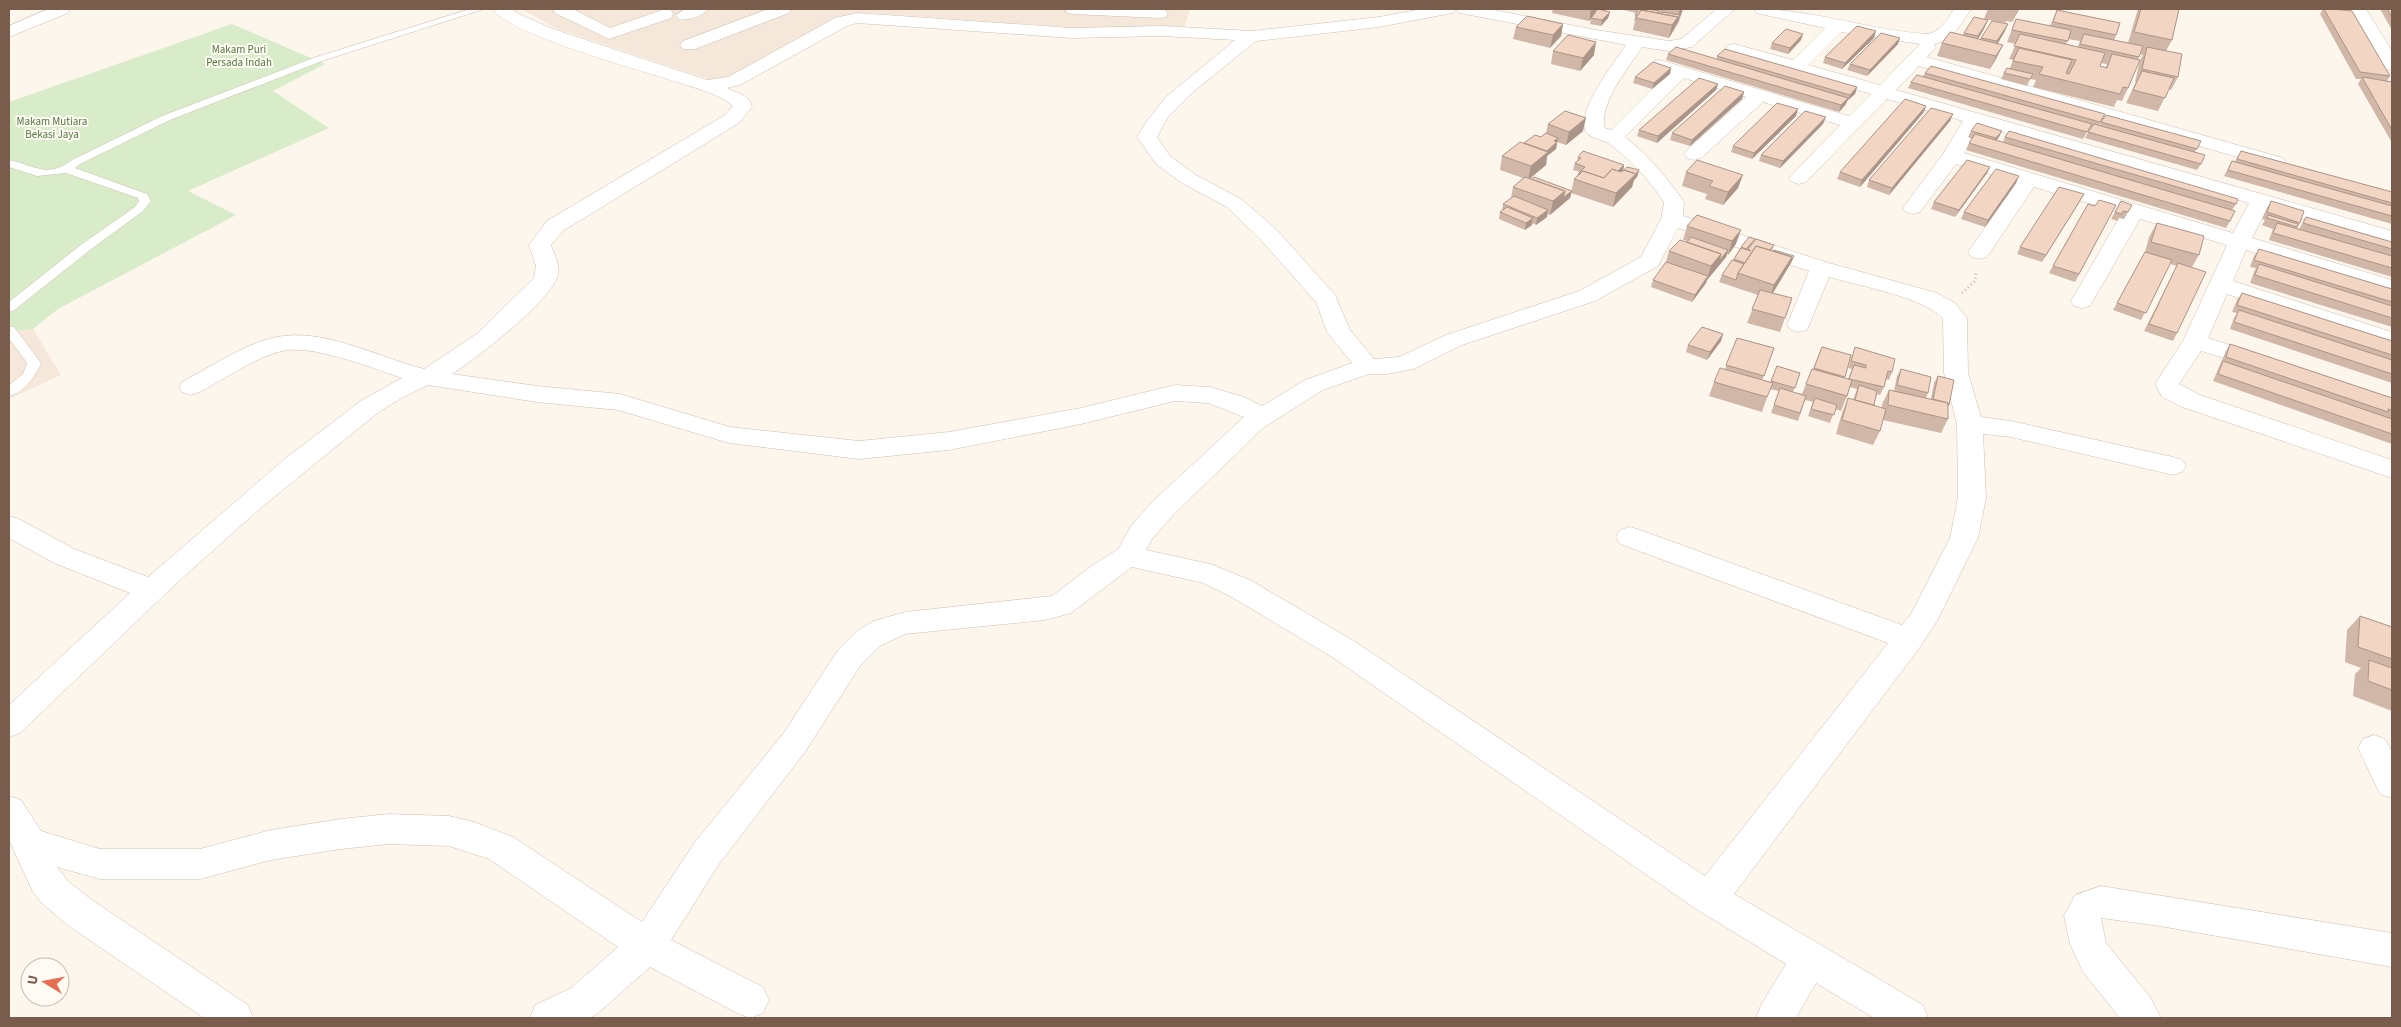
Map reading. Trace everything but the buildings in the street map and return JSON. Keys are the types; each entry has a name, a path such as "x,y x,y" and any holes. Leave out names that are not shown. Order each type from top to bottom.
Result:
{"street":[{"path":"9,32 62,9"},
{"path":"9,724 152,590 266,489 337,431 390,393 444,369 504,322 535,292 549,272 549,264 540,245 555,226 732,119 743,107 742,102 705,85 547,33 513,18 501,9"},
{"path":"561,9 608,34 665,14 654,9"},
{"path":"684,15 700,9"},
{"path":"689,45 784,9"},
{"path":"1073,9 1160,13"},
{"path":"705,85 717,85 734,81 841,22 857,18 1072,33 1162,31 1252,36 1379,22 1423,10 1447,9"},
{"path":"1465,9 1636,42 1669,46 1686,43 1727,9"},
{"path":"1762,9 1898,37 1937,39"},
{"path":"1799,178 1915,59 1944,34 1962,9"},
{"path":"2358,9 2392,65"},
{"path":"761,17 780,26"},
{"path":"1796,67 1834,29"},
{"path":"1252,36 1226,55 1168,107 1150,126 1147,137 1163,160 1189,179 1216,191 1234,203 1268,234 1327,300 1339,332 1367,366"},
{"path":"550,1018 584,1001 647,946 707,853 794,743 849,658 870,638 905,623 1045,609 1061,605 1103,572 1128,556 1141,534 1164,507 1254,422 1314,385 1367,366 1386,367 1405,364 1454,340 1587,296 1650,261 1672,219 1674,202 1661,183 1629,150 1614,138 1595,132 1592,123 1594,115 1612,80 1636,42"},
{"path":"1734,49 1974,118 2210,164 2297,167"},
{"path":"1915,59 2210,164 2261,200 2392,238"},
{"path":"1660,65 1853,123"},
{"path":"1619,133 1680,72"},
{"path":"1694,154 1759,95"},
{"path":"1913,208 1952,156 1974,118"},
{"path":"1952,156 2392,288"},
{"path":"1979,252 2029,179"},
{"path":"2261,200 2239,242 2195,340 2167,384 2171,391 2191,401 2392,469"},
{"path":"2082,301 2134,210"},
{"path":"1672,219 1821,268 1929,298 1947,308 1954,318 1956,373 1970,424 1972,498 1964,538 1922,621 1710,898"},
{"path":"1799,325 1821,268"},
{"path":"2220,284 2392,340"},
{"path":"2195,340 2279,369"},
{"path":"191,387 263,349 283,343 315,344 333,348 424,377 537,394 620,402 729,436 859,450 949,442 1081,416 1175,393 1210,395 1235,402 1262,416"},
{"path":"1970,424 2011,429 2173,466"},
{"path":"9,526 64,556 152,590"},
{"path":"1630,537 1909,639"},
{"path":"1128,556 1210,574 1240,588 1344,650 1710,898 1909,1018"},
{"path":"2374,748 2392,784"},
{"path":"9,810 28,843 46,881 55,892 79,912 232,1018"},
{"path":"28,843 100,864 200,864 270,845 340,834 389,830 449,831 474,837 501,848 647,946 750,1000"},
{"path":"2142,1018 2125,994 2096,960 2084,930 2082,916 2088,906 2101,902 2160,910 2392,950"},
{"path":"1775,1018 1810,958"}],"lane":[{"path":"9,163 40,175 67,169 76,162 166,118 301,66 479,9"},
{"path":"9,308 145,201 143,196 113,187 67,169"},
{"path":"9,330 34,363 29,376 9,392"}],"path":[{"path":"1947,308 1975,281 1979,252"}],"shaded area":[{"path":"522,9 1190,9 1185,26 1090,29 871,13 848,16 729,80 714,81 555,28"},
{"path":"33,329 61,375 9,399 9,332"}],"green space":[{"path":"232,24 325,64 273,91 329,128 188,191 236,215 58,309 33,329 9,332 9,102"}],"park label":[{"name":"Makam Puri Persada Indah","path":"239,55"},
{"name":"Makam Mutiara Bekasi Jaya","path":"52,127"}]}
